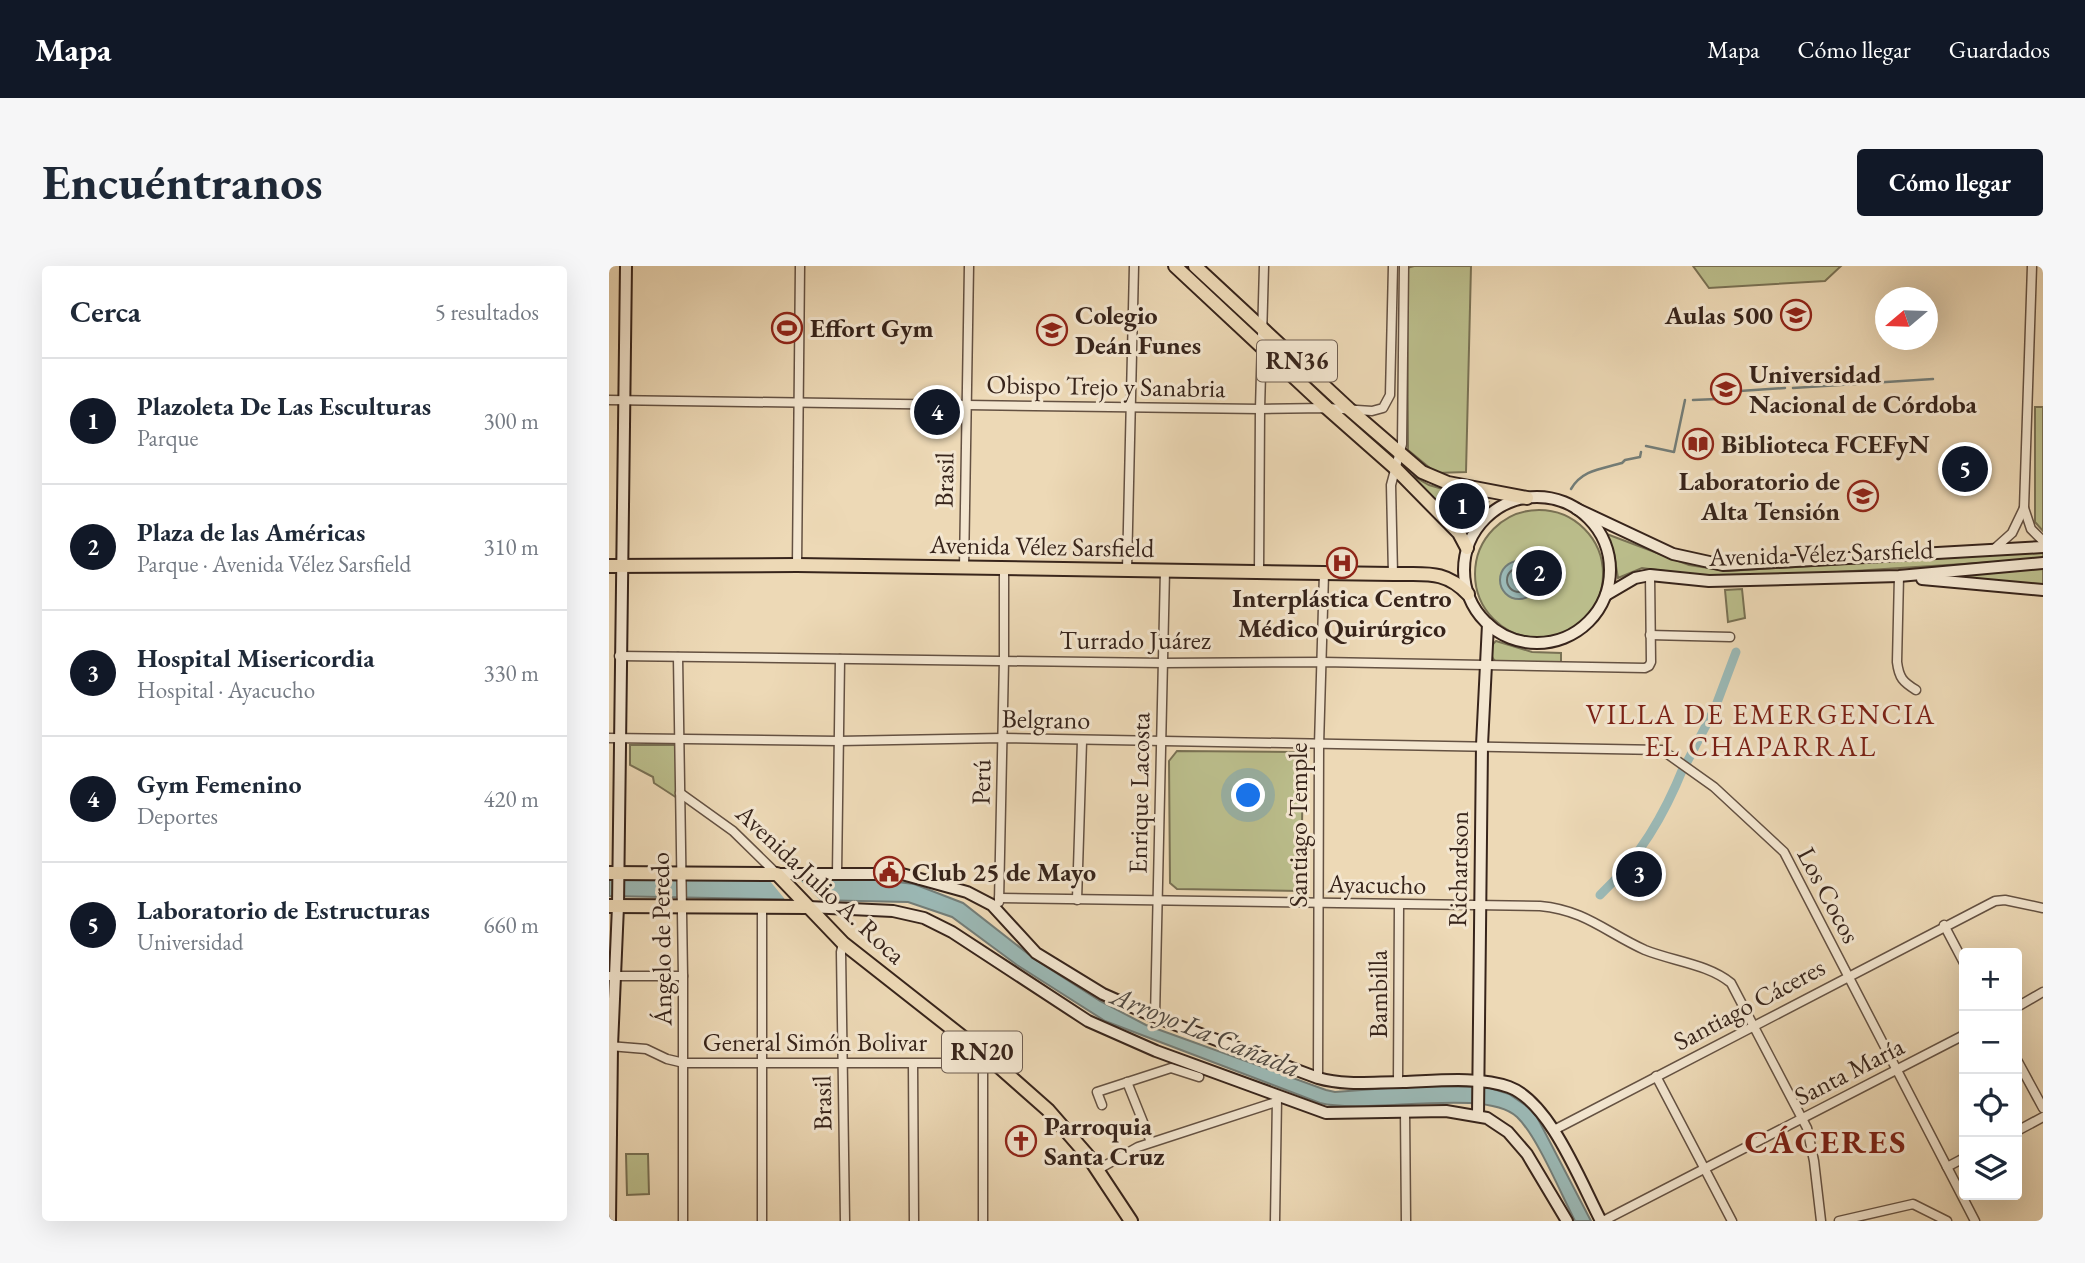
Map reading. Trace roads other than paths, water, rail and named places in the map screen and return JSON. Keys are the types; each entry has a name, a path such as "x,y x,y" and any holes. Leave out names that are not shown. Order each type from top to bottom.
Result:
{"main road":[{"path":"610,1221 610,1045 615,903 615,738 619,656 615,566 625,400 626,266"},
{"name":"RN36","path":"1175,266 1395,468 1459,533 1468,548"},
{"name":"RN36","path":"1195,266 1349,409 1422,472 1437,480 1527,498"},
{"name":"RN36","path":"1540,497 1577,509 1592,522 1607,550 1610,576 1599,610 1575,633 1560,640 1543,643 1527,643 1510,638 1487,624 1468,594 1465,564 1468,548 1477,529 1487,517 1506,505 1527,498 1540,497"},
{"name":"Avenida Vélez Sarsfield","path":"1577,509 1672,554 1723,565 2043,547"},
{"name":"Avenida Vélez Sarsfield","path":"1606,595 1635,578 1650,575 1709,581 1899,576 2043,563"},
{"name":"Avenida Vélez Sarsfield","path":"615,566 797,565 1393,574 1445,576 1457,582 1468,594"},
{"path":"1899,576 2043,590"},
{"name":"Richardson","path":"1478,1111 1482,745 1487,624"},
{"path":"615,875 893,873 910,875 967,892 982,898 999,912 1030,947 1045,959 1103,994 1155,1017 1318,1078 1345,1084 1499,1084 1520,1092 1538,1107 1554,1130 1602,1221"},
{"name":"Avenida Julio A. Roca","path":"777,874 843,943 1059,1121 1097,1170 1131,1221"},
{"path":"615,903 893,911 925,918 952,932 1088,1021 1156,1051 1277,1098 1326,1113 1478,1111 1517,1142 1567,1221"}],"street":[{"path":"797,565 800,266"},
{"name":"Brasil","path":"964,568 969,266"},
{"path":"1127,570 1134,266"},
{"path":"1259,572 1264,266"},
{"path":"1349,409 1377,410 1387,403 1390,395 1393,266"},
{"path":"1393,574 1391,485 1401,453 1404,266"},
{"path":"2032,266 2024,508 2031,529 2043,541"},
{"name":"Obispo Trejo y Sanabria","path":"609,400 1349,409"},
{"path":"1991,551 2012,533 2024,508"},
{"name":"Perú","path":"999,912 1004,569"},
{"name":"Enrique Lacosta","path":"1155,1017 1165,570"},
{"name":"Santiago Temple","path":"1318,1078 1319,745 1324,573"},
{"path":"1650,575 1650,635 1730,637"},
{"path":"1899,576 1899,676 1916,690"},
{"name":"Turrado Juárez","path":"619,656 1649,666 1650,635"},
{"name":"Ángelo de Peredo","path":"678,657 684,1063 683,1221"},
{"path":"837,874 840,659"},
{"name":"Belgrano","path":"615,738 839,741 1003,738 1319,745 1482,745"},
{"path":"1077,900 1082,741"},
{"name":"Los Cocos","path":"1482,745 1652,748 1670,754 1714,787 1784,852 1975,1221"},
{"name":"Avenida Julio A. Roca","path":"680,793 733,831 777,874"},
{"name":"Ayacucho","path":"999,898 1549,907 1587,918 1643,949 1731,982 1803,1118 1814,1161 1821,1221"},
{"name":"Santiago Cáceres","path":"1554,1130 1944,925 2000,899 2043,908"},
{"path":"762,906 762,1221"},
{"name":"Bambilla","path":"1398,1082 1399,906"},
{"path":"1944,925 1959,954"},
{"name":"Brasil","path":"843,943 845,1221"},
{"path":"612,976 683,975"},
{"path":"2022,1004 2043,992"},
{"name":"Santa María","path":"1602,1221 1959,1038"},
{"name":"General Simón Bolivar","path":"610,1045 646,1049 667,1059 684,1063 913,1064 986,1060"},
{"path":"983,1221 986,1060"},
{"path":"913,1064 913,1221"},
{"path":"1102,1105 1097,1092 1171,1068 1199,1077"},
{"path":"2022,1069 2043,1108"},
{"path":"1656,1076 1732,1221"},
{"path":"1127,1082 1151,1142"},
{"path":"1097,1170 1151,1142 1277,1098 1275,1221"},
{"path":"1405,1111 1406,1221"},
{"path":"2022,1128 2043,1117"},
{"path":"1947,1167 1959,1161"},
{"path":"1839,1221 1913,1204 1947,1221"}],"water":[{"path":"1519,561 1533,566 1538,580 1533,594 1519,599 1505,594 1500,580 1505,566"},
{"path":"609,878 881,880 914,884 963,903 1036,960 1100,1001 1146,1025 1326,1090 1335,1092 1415,1086 1487,1087 1509,1094 1537,1117 1591,1221 1575,1221 1533,1137 1517,1117 1501,1108 1453,1103 1341,1106 1320,1103 1105,1021 1017,965 952,917 908,902 609,896"}],"waterway":[{"path":"1793,388 1933,379"},
{"path":"1693,400 1717,399 1725,392 1785,388"},
{"path":"1646,446 1674,452 1685,400"},
{"path":"1571,489 1586,474 1640,457 1641,452"},
{"path":"1686,764 1715,708 1736,652"},
{"path":"1600,895 1627,866 1649,835 1684,766"}],"place":[{"name":"Aulas 500","path":"1796,315"},
{"name":"Effort Gym","path":"787,328"},
{"name":"Colegio Deán Funes","path":"1052,330"},
{"name":"Universidad Nacional de Córdoba","path":"1726,389"},
{"name":"Gym Femenino","path":"937,412"},
{"name":"Biblioteca FCEFyN","path":"1698,444"},
{"name":"Laboratorio de Estructuras","path":"1965,469"},
{"name":"Laboratorio de Alta Tensión","path":"1863,496"},
{"name":"Plazoleta De Las Esculturas","path":"1462,506"},
{"name":"Interplástica Centro Médico Quirúrgico","path":"1342,563"},
{"name":"Plaza de las Américas","path":"1539,573"},
{"name":"Club 25 de Mayo","path":"889,872"},
{"name":"Hospital Misericordia","path":"1639,874"},
{"name":"Parroquia Santa Cruz","path":"1021,1141"}],"district":[{"name":"VILLA DE EMERGENCIA EL CHAPARRAL","path":"1761,730"},
{"name":"CÁCERES","path":"1826,1141"}],"water label":[{"name":"Arroyo La Cañada","path":"1206,1031"}]}
